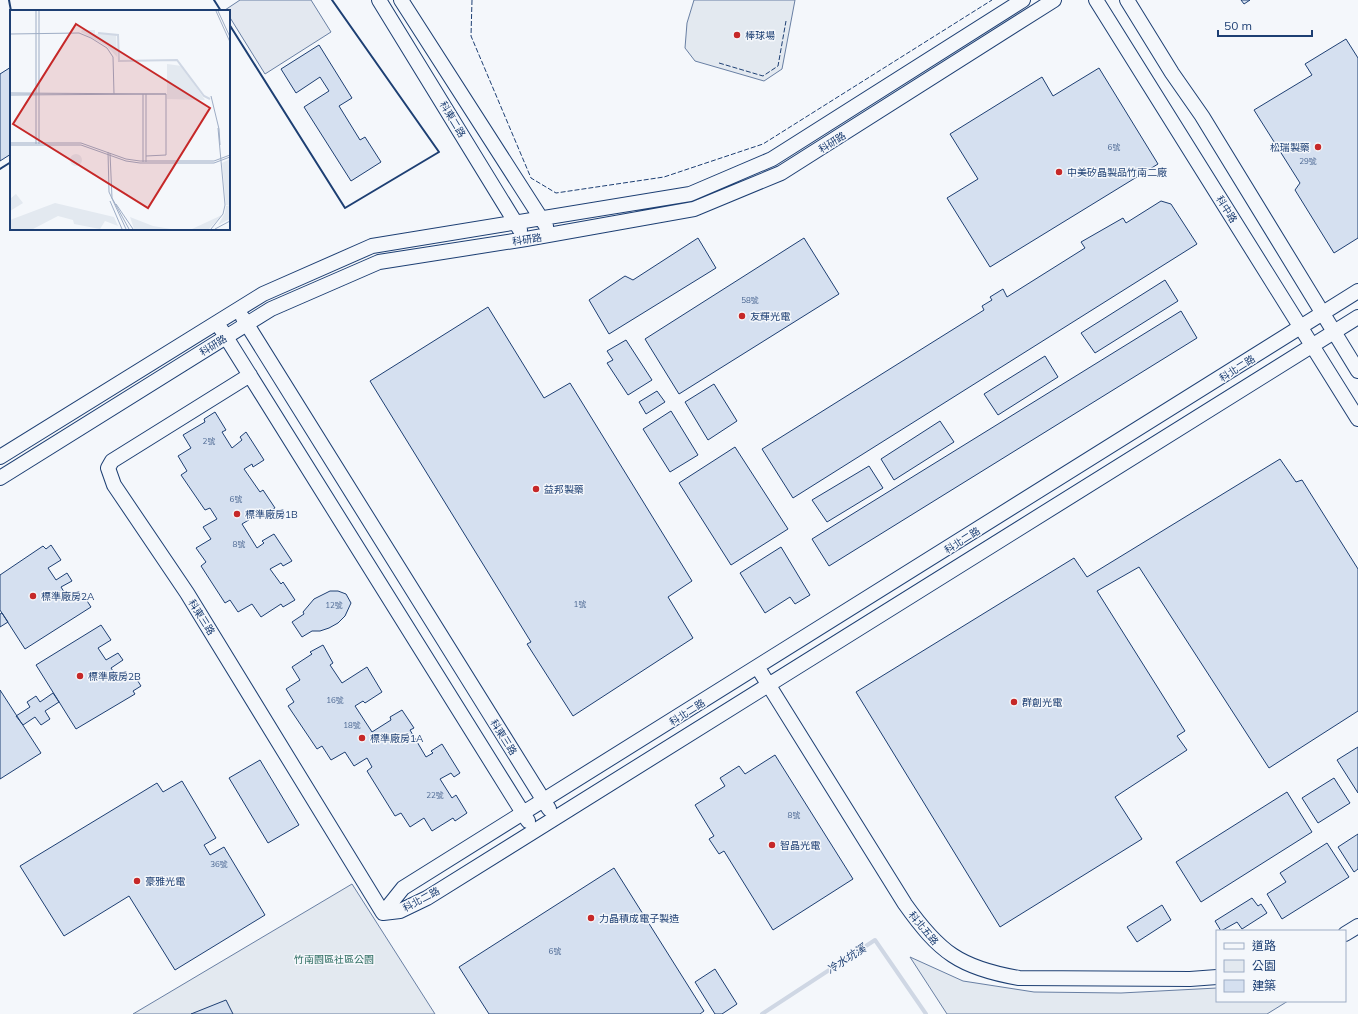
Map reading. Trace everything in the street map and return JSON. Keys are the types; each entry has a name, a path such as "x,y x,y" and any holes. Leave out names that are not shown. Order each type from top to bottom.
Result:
{"street":[{"name":"科東二路","path":"401,0 552,234"},
{"name":"科研路","path":"0,457 262,294 372,246 690,194 772,159 1023,0"},
{"name":"科研路","path":"0,478 271,309 379,262 526,239 694,209 782,174 1054,0"},
{"name":"科中路","path":"1096,0 1358,419"},
{"path":"1127,0 1172,73 1202,116 1358,371"},
{"name":"科東二路","path":"383,1 428,80 526,239"},
{"path":"428,80 446,68"},
{"name":"科北二路","path":"383,913 403,888 758,668 1358,291"},
{"name":"科東三路","path":"237,310 555,818"},
{"name":"科北二路","path":"383,913 400,911 414,905 1312,344 1358,317"},
{"path":"217,322 534,830"},
{"name":"科東三路","path":"250,375 112,461 108,468 114,485 187,593 383,913"},
{"name":"科北五路","path":"758,668 905,904 921,927 937,944 960,961 997,974 1019,978 1190,979 1216,977"},
{"path":"1346,933 1358,926"}],"green space":[{"name":"棒球場","path":"694,0 795,0 782,69 764,81 695,61 685,48 687,23"},
{"name":"竹南園區社區公園","path":"352,884 435,1014 133,1014"},
{"path":"910,957 963,981 1034,992 1121,993 1216,988 1216,1002 1286,1002 1267,1014 947,1014"}],"shaded area":[{"path":"240,0 311,0 331,32 265,74 230,18 230,10 225,10"}],"building":[{"path":"1241,0 1250,0 1244,4"},
{"name":"松瑞製藥","path":"1346,39 1358,58 1358,238 1334,253 1295,190 1300,183 1254,110 1312,75 1305,64"},
{"path":"319,45 352,98 339,106 360,140 365,137 381,162 351,181 304,107 329,91 320,77 296,93 281,69"},
{"path":"10,68 10,155 0,161 0,74"},
{"name":"中美矽晶製品竹南二廠","path":"1099,68 1158,164 990,267 947,198 978,179 950,134 1042,77 1053,96"},
{"path":"1161,201 1171,204 1197,244 793,498 762,449 984,310 982,306 992,300 990,297 1003,289 1007,297 1085,248 1081,242 1123,218 1126,223"},
{"path":"698,238 716,268 609,334 589,300 625,276 633,280"},
{"name":"友輝光電","path":"804,238 839,294 679,394 645,339"},
{"path":"1165,280 1178,301 1095,353 1081,333"},
{"name":"益邦製藥","path":"488,307 544,398 570,383 692,581 668,597 693,638 573,716 527,644 531,642 370,381"},
{"path":"1181,311 1197,338 829,566 812,539"},
{"path":"626,340 652,380 628,395 607,363 613,360 607,351"},
{"path":"1045,356 1058,377 998,415 984,394"},
{"path":"714,384 737,421 708,440 685,402"},
{"path":"657,391 665,402 646,414 639,402"},
{"path":"671,411 698,455 670,472 643,429"},
{"name":"標準廠房1B","path":"215,412 226,430 222,432 232,448 242,440 240,437 246,432 264,460 253,467 252,464 244,469 260,492 263,490 275,508 264,515 262,512 242,524 257,548 264,543 262,541 274,534 292,561 283,566 281,563 270,569 281,584 283,582 295,600 283,607 281,604 261,617 252,604 238,612 230,600 225,603 201,566 206,562 196,548 211,539 203,527 217,519 210,508 205,510 181,475 187,471 178,456 191,448 183,435 205,422 204,419"},
{"path":"940,421 954,442 894,480 881,459"},
{"path":"735,447 788,529 731,565 679,483"},
{"name":"群創光電","path":"1280,459 1296,482 1302,480 1358,569 1358,711 1269,768 1139,567 1097,591 1185,731 1177,736 1187,750 1115,797 1142,839 1000,927 856,692 1074,558 1087,577"},
{"path":"869,466 883,488 827,522 812,500"},
{"name":"標準廠房2A","path":"51,545 61,560 48,568 56,580 67,573 72,581 61,587 69,600 82,593 91,607 25,649 0,610 0,575 43,546 46,549"},
{"path":"781,547 810,595 795,604 790,597 765,613 740,573"},
{"path":"330,591 338,591 346,594 351,603 345,616 338,623 329,628 320,631 312,631 302,637 292,622 304,614 303,612 314,599"},
{"path":"2,613 8,622 0,627 0,614"},
{"name":"標準廠房2B","path":"101,625 111,640 98,648 106,660 118,653 123,660 111,668 119,680 132,672 141,686 133,691 135,694 76,729 36,665"},
{"name":"標準廠房1A","path":"323,645 333,663 330,665 342,683 367,667 382,692 365,703 363,701 355,706 372,732 391,720 390,717 402,710 414,728 410,730 426,757 433,753 431,751 442,744 460,773 454,777 451,773 440,779 452,798 456,795 467,813 455,821 453,818 432,831 424,818 410,827 401,813 395,816 367,771 372,767 367,758 354,766 345,752 331,760 322,746 317,749 288,706 294,702 286,689 300,680 292,667 312,654 310,652"},
{"path":"0,690 41,753 0,779"},
{"path":"53,693 59,702 45,711 50,719 41,725 35,717 23,725 16,716 30,707 27,702 36,696 40,702"},
{"path":"1358,747 1358,793 1337,760"},
{"name":"智晶光電","path":"775,755 853,879 773,930 724,851 719,854 709,839 714,836 695,805 725,786 720,778 739,766 745,774"},
{"path":"260,760 299,825 268,843 229,778"},
{"path":"1334,778 1350,803 1318,823 1302,798"},
{"name":"豪雅光電","path":"182,781 216,838 204,845 210,855 224,847 265,915 175,970 129,896 64,936 20,866 157,783 163,792"},
{"path":"1287,792 1312,832 1201,902 1176,862"},
{"path":"1358,834 1358,869 1354,872 1338,847"},
{"path":"1327,843 1349,877 1282,919 1267,894 1286,882 1280,873"},
{"name":"力晶積成電子製造","path":"614,868 704,1011 700,1014 489,1014 459,967"},
{"path":"1252,898 1258,906 1261,904 1267,913 1242,929 1237,922 1220,930 1215,921"},
{"path":"1162,905 1171,920 1137,942 1127,927"},
{"path":"715,969 737,1004 722,1014 715,1014 695,982"},
{"path":"226,1000 233,1014 191,1014"}],"waterway":[{"name":"冷水坑溪","path":"762,1014 875,940 926,1014"}],"fence":[{"path":"472,0 471,36 531,178 556,193 664,177 763,144 992,0"},
{"path":"719,63 763,76 778,66 786,21"}],"wall":[{"path":"9,0 11,10"},
{"path":"214,0 220,10"},
{"path":"230,26 345,208 439,152 332,0"},
{"path":"0,169 10,163"}],"place":[{"name":"棒球場","path":"737,35"},
{"name":"松瑞製藥","path":"1318,147"},
{"name":"中美矽晶製品竹南二廠","path":"1059,172"},
{"name":"友輝光電","path":"742,316"},
{"name":"益邦製藥","path":"536,489"},
{"name":"標準廠房1B","path":"237,514"},
{"name":"標準廠房2A","path":"33,596"},
{"name":"標準廠房2B","path":"80,676"},
{"name":"群創光電","path":"1014,702"},
{"name":"標準廠房1A","path":"362,738"},
{"name":"智晶光電","path":"772,845"},
{"name":"豪雅光電","path":"137,881"},
{"name":"力晶積成電子製造","path":"591,918"}]}
